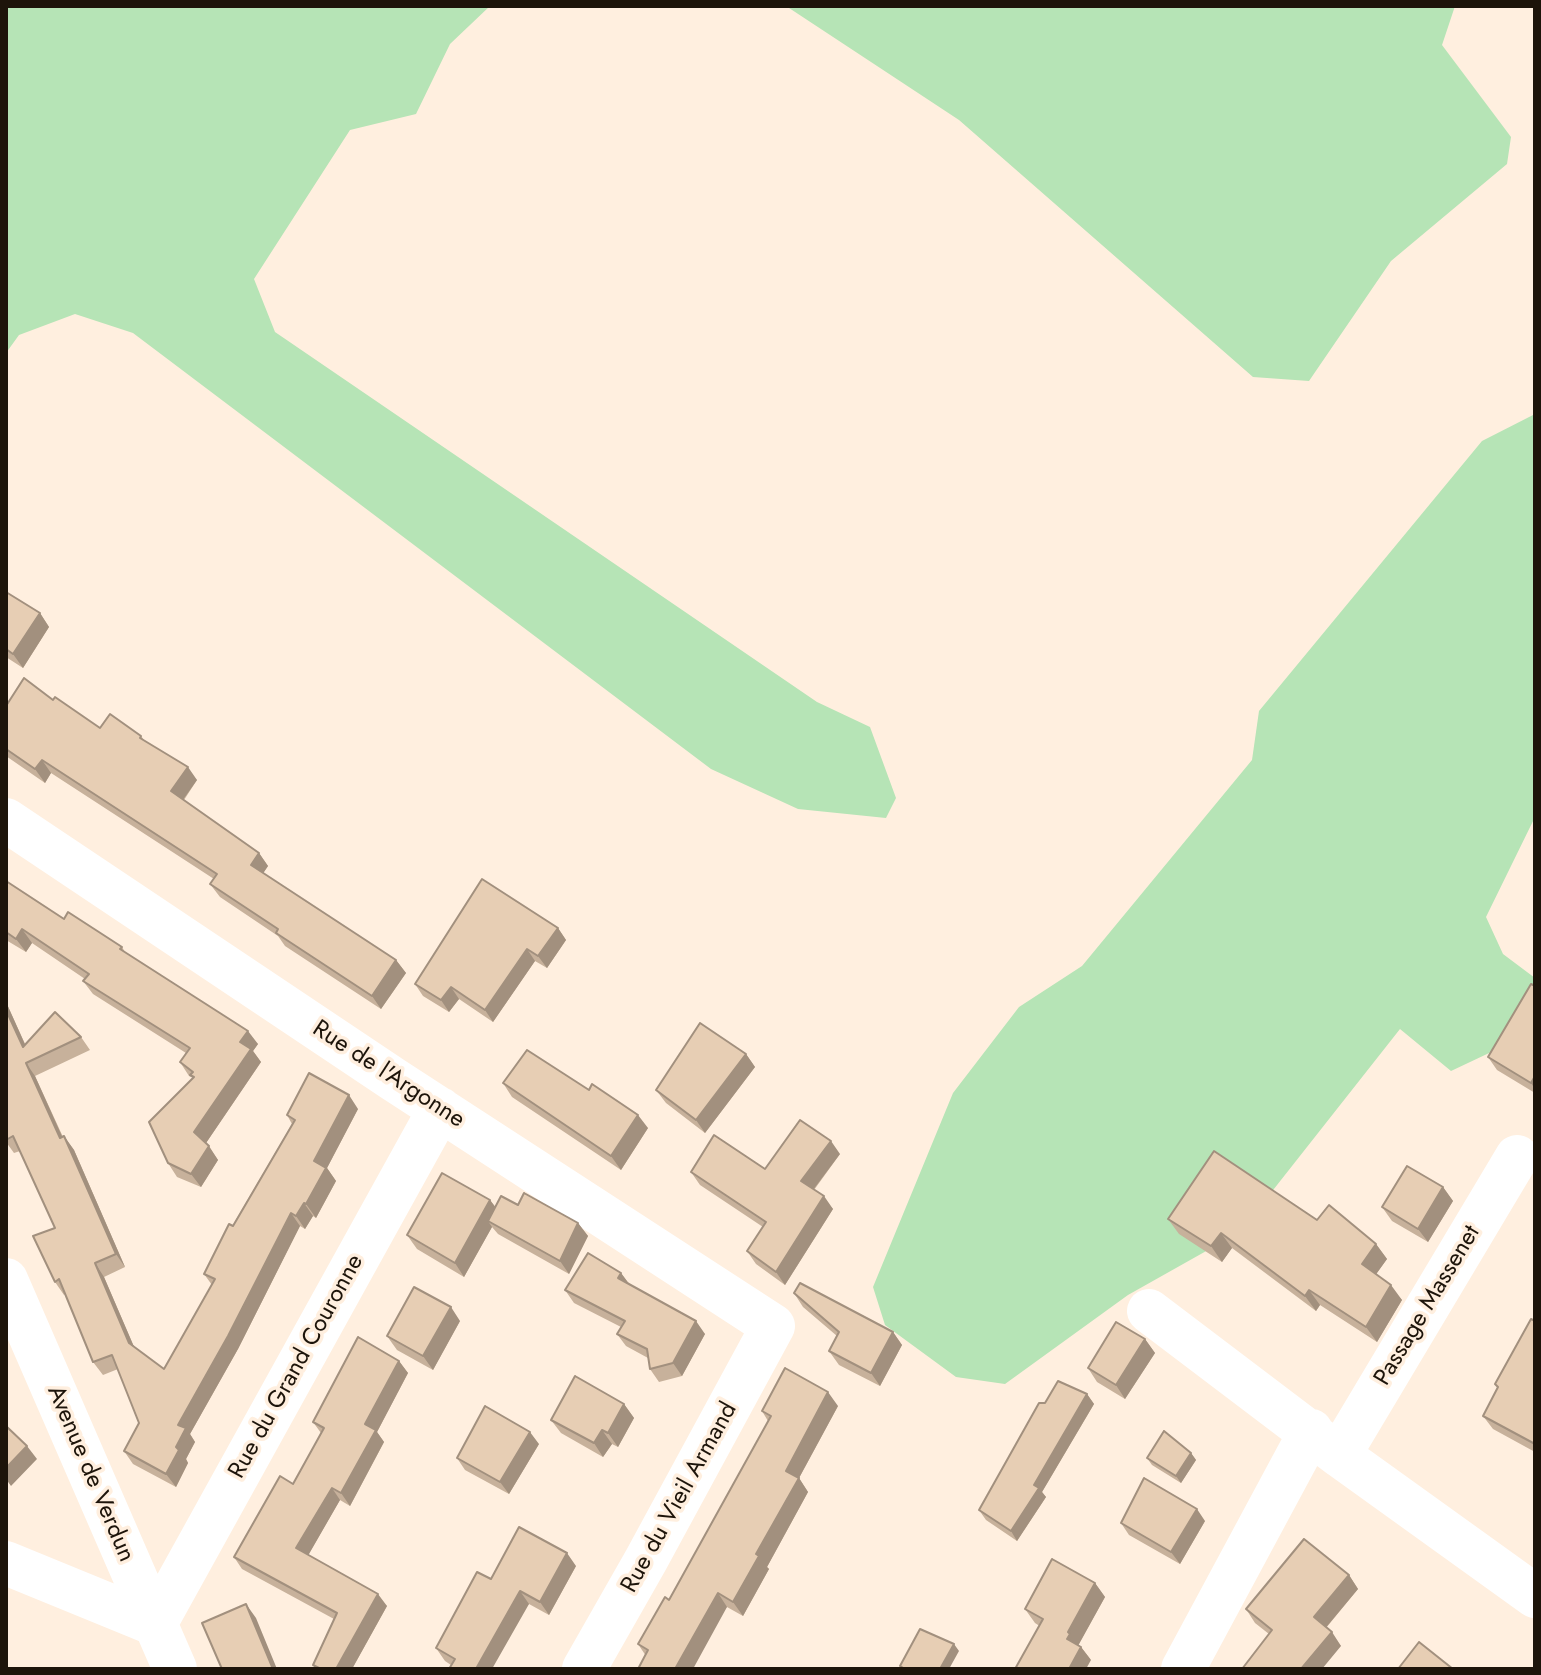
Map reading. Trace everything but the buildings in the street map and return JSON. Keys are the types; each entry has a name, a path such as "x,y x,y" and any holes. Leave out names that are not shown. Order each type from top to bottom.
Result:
{"street":[{"name":"Rue de l'Argonne","path":"6,820 773,1326"},
{"name":"Rue du Grand Couronne","path":"155,1624 440,1109"},
{"name":"Passage Massenet","path":"1183,1669 1325,1443 1517,1157"},
{"name":"Avenue de Verdun","path":"6,1280 175,1669"},
{"path":"1149,1311 1535,1596"},
{"name":"Rue du Vieil Armand","path":"584,1669 773,1326"},
{"path":"6,1563 155,1624"}],"green space":[{"path":"6,6 490,6 450,44 416,114 350,130 254,279 275,332 817,702 870,727 896,798 886,818 798,809 711,769 133,333 75,314 19,335 6,353"},
{"path":"786,6 1455,6 1442,45 1511,137 1507,164 1391,261 1309,381 1253,377 959,120"},
{"path":"1535,414 1535,817 1486,917 1503,954 1535,978 1535,1016 1504,1046 1451,1071 1400,1029 1240,1232 1128,1295 1005,1384 956,1377 885,1325 873,1287 953,1093 1019,1007 1082,966 1252,760 1259,711 1482,441"}]}
